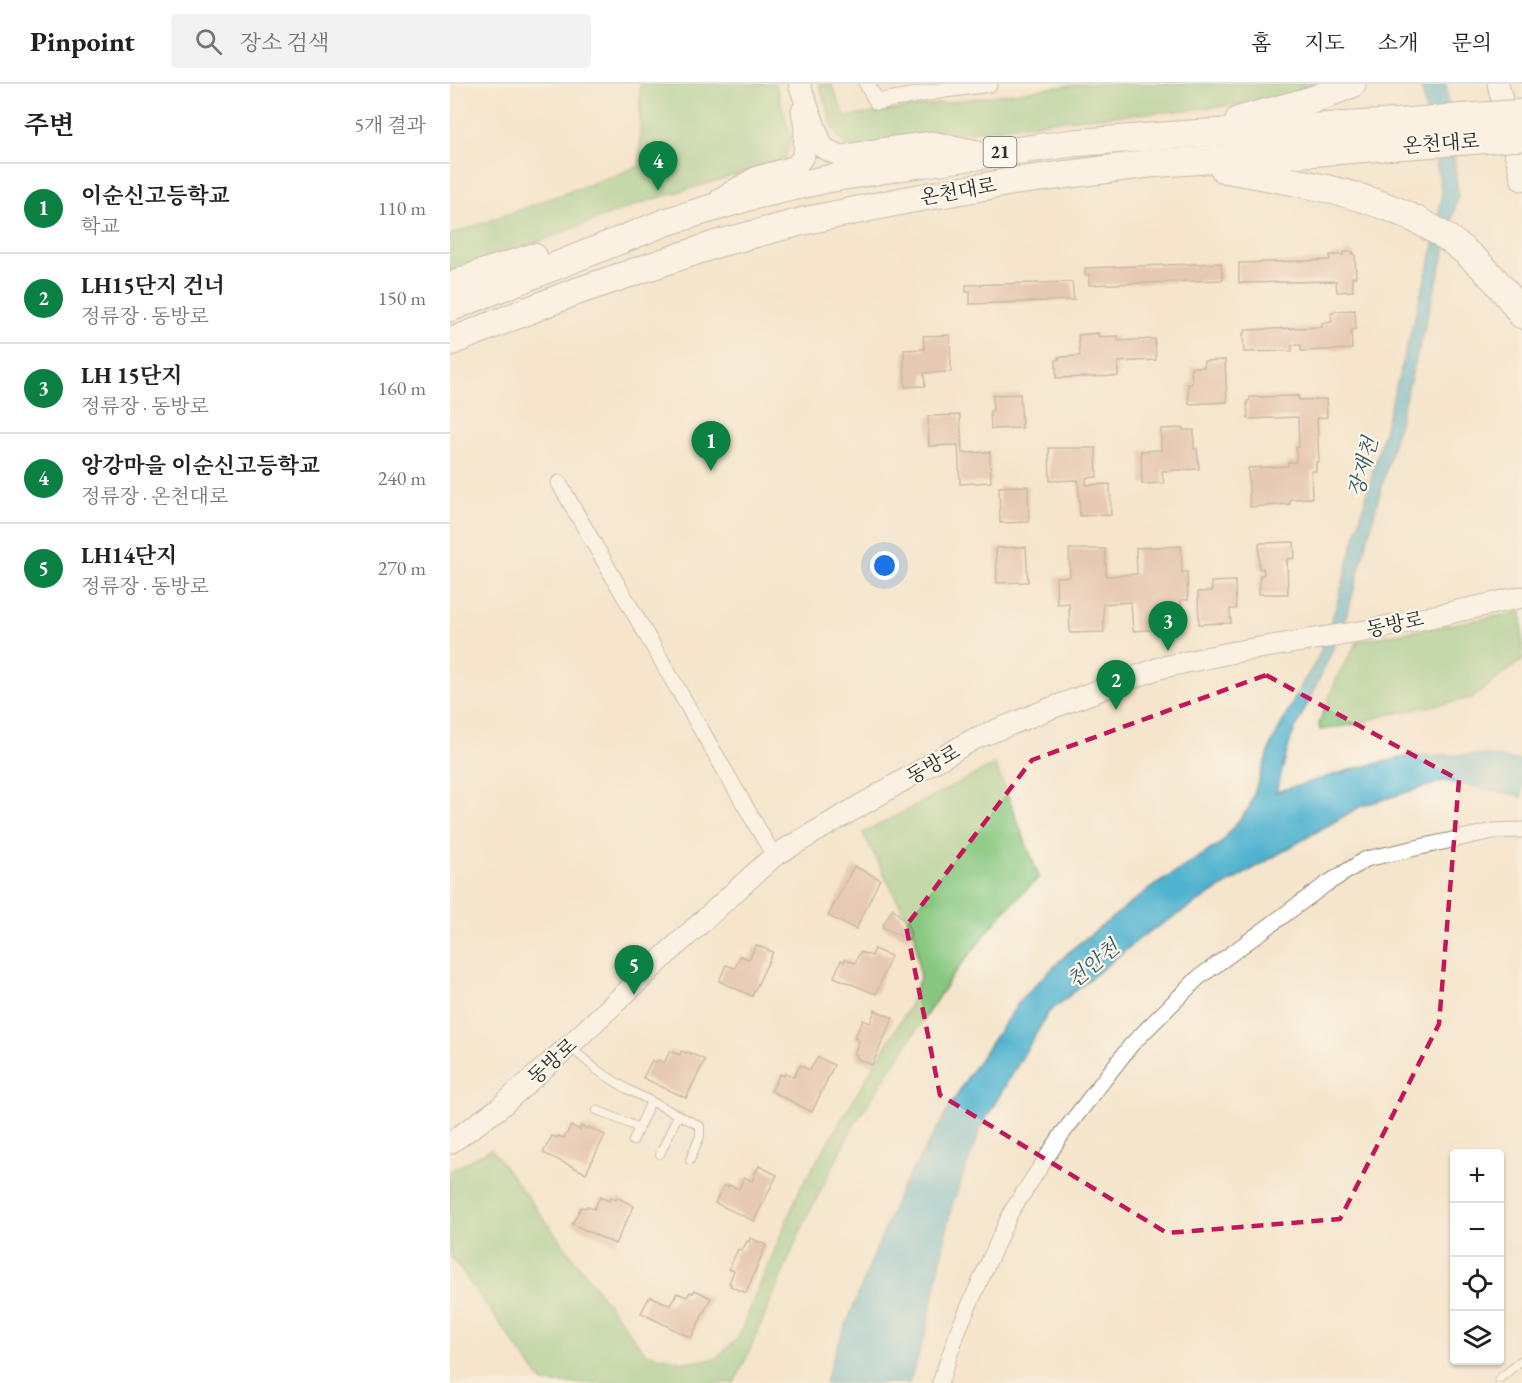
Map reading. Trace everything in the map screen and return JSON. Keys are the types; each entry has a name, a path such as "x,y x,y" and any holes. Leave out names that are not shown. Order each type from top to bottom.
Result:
{"highway":[{"path":"1189,134 1312,100 1352,84"},
{"name":"온천대로","path":"450,342 572,293 720,243 804,221 907,200 1016,181 1149,164 1396,144 1517,125"},
{"name":"온천대로","path":"450,308 700,210 827,179 1073,143 1189,134 1396,144"},
{"path":"1396,144 1522,155"},
{"path":"1182,161 1313,185 1357,196 1400,211 1433,228 1471,255 1498,282 1522,315"},
{"path":"450,357 489,340 745,247 804,221"},
{"path":"450,287 480,274 587,239 622,239"}],"street":[{"path":"798,84 823,148 841,156 932,142 990,154"},
{"path":"700,210 757,177 796,166 804,155 805,128 798,84"},
{"path":"867,84 877,102 944,87 990,84"},
{"path":"1498,84 1517,125 1522,180"},
{"path":"559,483 774,856"},
{"name":"동방로","path":"450,1143 498,1109 774,856 974,739 1159,668 1283,643 1371,630 1522,597"},
{"path":"940,1383 959,1328 1011,1212 1062,1134 1131,1045 1198,978 1325,885 1366,860 1493,831 1522,830"}],"lane":[{"path":"569,1046 597,1070 627,1089 700,1126 700,1136 690,1160"},
{"path":"633,1141 651,1101"},
{"path":"597,1110 639,1128"},
{"path":"660,1154 678,1115"},
{"path":"1499,1379 1522,1360"}],"highlighted area":[{"path":"1266,675 1459,780 1439,1024 1340,1219 1167,1233 940,1095 906,926 1032,760"}],"green space":[{"path":"640,84 775,84 792,138 784,161 640,203 450,276 450,235 640,166"},
{"path":"819,84 831,84 845,117 1087,84 1329,84 1295,95 1245,104 1060,120 847,148 834,127"},
{"path":"1522,612 1522,662 1472,698 1320,730 1319,723 1338,675 1358,641"},
{"path":"995,764 1039,877 1005,910 952,976 855,1123 804,1223 734,1383 543,1383 450,1255 450,1171 491,1149 645,1353 684,1362 716,1359 738,1338 800,1189 908,1009 920,978 915,934 863,833"}],"water":[{"name":"천안천","path":"1421,84 1446,84 1458,194 1446,247 1349,608 1329,658 1291,738 1276,792 1357,768 1414,755 1485,755 1522,761 1522,798 1444,781 1361,806 1144,935 1048,1013 982,1125 951,1208 926,1333 909,1383 825,1383 835,1352 900,1191 969,1075 1022,998 1072,949 1149,889 1220,844 1249,808 1271,745 1303,682 1317,660 1337,604 1433,250 1442,193"}],"building":[{"path":"1344,252 1355,254 1356,277 1352,277 1353,291 1337,292 1336,281 1239,283 1239,263 1330,260 1330,255 1344,255"},
{"path":"1221,263 1223,280 1089,285 1089,274 1085,275 1085,268"},
{"path":"1072,282 1074,300 970,304 970,292 966,292 966,285"},
{"path":"1355,310 1356,329 1351,330 1352,349 1301,351 1301,345 1292,345 1292,351 1244,352 1243,333 1245,330 1322,327 1322,323 1332,322 1331,313 1334,311"},
{"path":"1098,333 1099,337 1118,336 1118,341 1155,339 1156,360 1118,362 1118,376 1056,378 1058,357 1080,356 1078,335"},
{"path":"950,335 951,372 924,373 925,386 905,387 904,350 924,349 923,336"},
{"path":"1225,360 1227,402 1189,404 1188,384 1192,384 1191,367 1204,367 1204,361"},
{"path":"1020,394 1022,428 991,429 990,411 993,411 993,395"},
{"path":"1298,396 1299,400 1326,399 1327,417 1317,418 1319,462 1316,462 1316,471 1311,471 1312,498 1290,499 1290,504 1250,507 1248,468 1288,466 1288,462 1296,462 1296,447 1299,447 1298,417 1248,419 1247,401 1250,397"},
{"path":"960,415 962,453 990,452 991,482 960,484 958,445 929,446 928,416"},
{"path":"1183,428 1183,430 1194,430 1194,449 1197,449 1199,469 1162,471 1164,483 1142,484 1141,451 1161,450 1161,429"},
{"path":"1049,448 1096,448 1097,477 1086,478 1086,485 1110,484 1111,515 1080,516 1078,480 1050,481"},
{"path":"1028,486 1029,522 1000,523 999,487"},
{"path":"1294,542 1295,558 1287,559 1288,594 1259,594 1260,575 1264,575 1263,568 1259,569 1259,543"},
{"path":"1181,546 1182,572 1187,572 1188,600 1181,600 1182,613 1161,614 1162,629 1133,631 1131,602 1103,604 1104,632 1070,633 1069,603 1057,604 1056,577 1070,577 1069,549 1105,549 1106,576 1137,574 1136,548"},
{"path":"1026,547 1028,582 997,583 996,548"},
{"path":"1235,581 1236,609 1230,609 1231,623 1199,624 1198,592 1212,591 1211,582"},
{"path":"854,866 880,879 856,929 828,916"},
{"path":"893,908 908,925 911,934 909,940 882,927"},
{"path":"756,945 773,952 752,996 719,981 726,965 735,968 740,956 749,959"},
{"path":"874,949 891,956 876,994 834,977 841,960 844,962 845,959 855,963 860,952 872,956"},
{"path":"875,1010 893,1018 872,1065 856,1058 857,1055 854,1054 859,1041 854,1038 863,1020 870,1023"},
{"path":"670,1051 680,1055 681,1051 688,1052 705,1060 686,1098 643,1078 652,1060 664,1063"},
{"path":"818,1057 834,1065 812,1112 771,1091 780,1074 784,1076 785,1073 794,1077 800,1065 810,1070"},
{"path":"571,1126 580,1130 581,1126 587,1129 588,1127 605,1135 586,1173 543,1153 552,1136 564,1138"},
{"path":"759,1166 777,1175 754,1221 715,1203 724,1185 739,1189 744,1177 752,1181"},
{"path":"600,1197 609,1201 611,1197 616,1200 617,1197 634,1206 615,1244 572,1224 581,1207 586,1208 587,1206 594,1209"},
{"path":"750,1238 766,1245 746,1293 730,1286 734,1271 729,1269 738,1249 742,1251"},
{"path":"695,1290 711,1298 691,1338 641,1313 650,1296 670,1305 677,1293 687,1297"}],"place":[{"name":"앙강마을 이순신고등학교","path":"658,191"},
{"name":"이순신고등학교","path":"711,471"},
{"name":"LH 15단지","path":"1168,651"},
{"name":"LH15단지 건너","path":"1116,710"},
{"name":"LH14단지","path":"634,995"}],"water label":[{"name":"장재천","path":"1363,467"}]}
